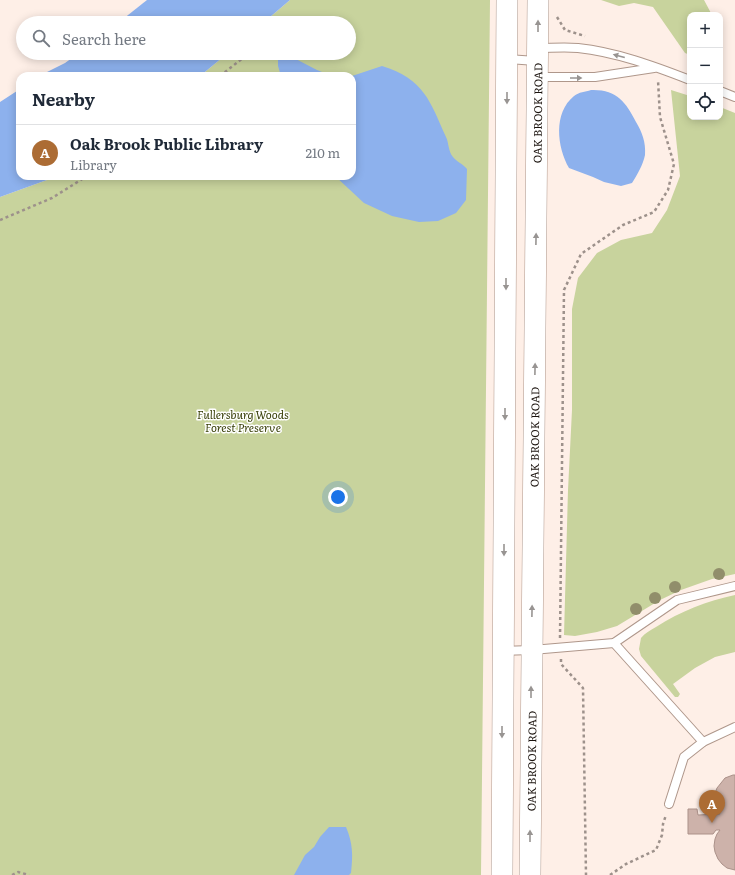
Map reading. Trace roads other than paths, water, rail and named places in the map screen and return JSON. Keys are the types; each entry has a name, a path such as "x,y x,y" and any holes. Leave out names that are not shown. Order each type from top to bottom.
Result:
{"main road":[{"path":"502,875 507,0"},
{"name":"OAK BROOK ROAD","path":"530,875 538,62 546,6"}],"lane":[{"path":"538,62 578,48 617,55 657,67 687,79"},
{"path":"507,59 538,62 595,77 657,67"},
{"path":"723,92 735,97"},
{"path":"503,651 614,643 677,600 735,586"},
{"path":"614,643 703,742"},
{"path":"669,804 684,757 703,742 735,727"}],"water":[{"path":"147,0 290,0 271,16 127,16"},
{"path":"69,60 219,60 205,72 47,72"},
{"path":"278,60 298,60 322,72 280,72"},
{"path":"382,66 396,71 407,78 424,93 430,102 447,139 451,155 467,169 466,200 456,213 438,221 419,222 392,216 364,203 339,180 356,180 356,75"},
{"path":"591,90 600,90 614,94 619,98 628,108 640,130 644,141 645,155 638,173 632,183 621,186 604,182 569,168 565,160 559,130 563,111 567,103 574,96"},
{"path":"16,92 16,180 47,180 0,197 0,102"},
{"path":"329,827 346,827 352,850 351,873 349,875 294,875 305,855 314,847"}],"place":[{"name":"Oak Brook Public Library","path":"712,823"}],"park label":[{"name":"Fullersburg Woods Forest Preserve","path":"243,420"}]}
